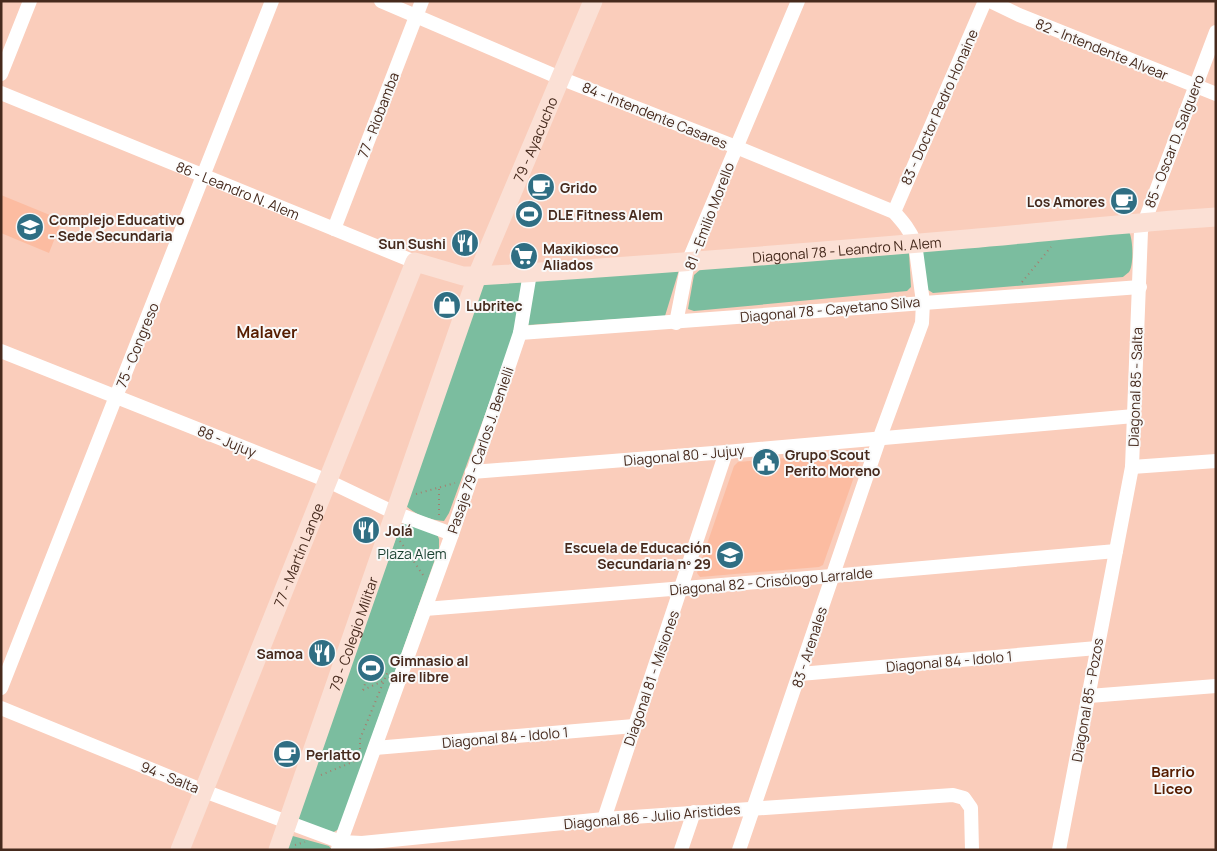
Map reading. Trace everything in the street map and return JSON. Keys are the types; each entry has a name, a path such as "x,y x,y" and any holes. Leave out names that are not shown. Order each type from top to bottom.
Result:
{"street":[{"path":"1,74 30,1"},
{"name":"75 - Congreso","path":"1,688 272,1"},
{"name":"84 - Intendente Casares","path":"381,1 560,78 894,212 906,224 915,243"},
{"name":"77 - Riobamba","path":"334,229 422,1"},
{"name":"79 - Ayacucho","path":"477,276 593,1"},
{"name":"81 - Emilio Morello","path":"676,322 688,262 798,1"},
{"name":"83 - Doctor Pedro Honaine","path":"894,212 985,1"},
{"name":"82 - Intendente Alvear","path":"990,1 1019,15 1216,94"},
{"name":"85 - Oscar D. Salguero","path":"1144,221 1216,32"},
{"name":"86 - Leandro N. Alem","path":"1,92 415,262 463,276 477,276"},
{"name":"Diagonal 78 - Leandro N. Alem","path":"477,276 688,262 1065,230 1144,221 1216,217"},
{"name":"Diagonal 85 - Salta","path":"1116,551 1132,467 1142,231 1144,221"},
{"name":"83 - Arenales","path":"739,850 880,437 922,323 924,302 915,243"},
{"name":"77 - Martín Lange","path":"180,850 415,262"},
{"name":"Pasaje 79 - Carlos J. Benielli","path":"339,846 425,609 445,532 471,477 520,333 530,273"},
{"name":"79 - Colegio Militar","path":"284,848 287,823 477,276"},
{"name":"Diagonal 78 - Cayetano Silva","path":"520,333 1010,295 1140,287"},
{"name":"88 - Jujuy","path":"1,351 328,481 395,513 445,532"},
{"name":"Diagonal 80 - Jujuy","path":"471,477 880,437 1134,416"},
{"name":"Diagonal 81 - Misiones","path":"604,819 726,452"},
{"path":"1132,467 1216,461"},
{"name":"Diagonal 82 - Crisólogo Larralde","path":"425,609 1116,551"},
{"name":"Diagonal 85 - Pozos","path":"1059,850 1116,551"},
{"name":"Diagonal 84 - Idolo 1","path":"800,674 1097,648"},
{"path":"1089,696 1216,686"},
{"name":"94 - Salta","path":"1,708 321,836 339,846"},
{"name":"Diagonal 84 - Idolo 1","path":"375,748 634,726"},
{"name":"Diagonal 86 - Julio Aristides","path":"339,846 604,819 953,795 964,798 971,808 972,850"},
{"path":"681,850 694,812"}],"path":[{"path":"1010,295 1065,230"},
{"path":"425,579 395,513 439,488 471,477"},
{"path":"439,488 445,532"},
{"path":"360,753 360,739 384,681 364,690 365,684"},
{"path":"302,783 357,760"},
{"path":"284,848 321,836"}],"shaded area":[{"name":"Complejo Educativo - Sede Secundaria","path":"1,195 62,220 49,253 1,233"},
{"path":"857,452 861,457 823,565 819,567 700,577 697,573 734,466 738,462"}],"green space":[{"path":"1129,232 1132,245 1132,264 1129,272 1123,277 933,293 925,288 921,254 927,248"},
{"path":"909,253 911,287 907,291 694,311 688,309 694,275 702,268"},
{"path":"679,270 665,316 528,325 533,280"},
{"name":"Plaza Alem","path":"520,279 522,284 513,338 449,513 444,521 413,512 405,505 480,287 486,282"},
{"name":"Plaza Alem","path":"408,523 437,534 439,548 339,829 332,833 300,820 295,816 401,524"},
{"path":"289,835 329,846 332,850 283,850"}],"place":[{"name":"Grido","path":"541,187"},
{"name":"Los Amores","path":"1124,201"},
{"name":"DLE Fitness Alem","path":"529,214"},
{"name":"Complejo Educativo - Sede Secundaria","path":"30,227"},
{"name":"Sun Sushi","path":"465,243"},
{"name":"Maxikiosco Aliados","path":"524,256"},
{"name":"Lubritec","path":"447,305"},
{"name":"Grupo Scout Perito Moreno","path":"766,462"},
{"name":"Jolá","path":"366,530"},
{"name":"Escuela de Educación Secundaria nº 29","path":"730,555"},
{"name":"Samoa","path":"322,653"},
{"name":"Gimnasio al aire libre","path":"371,668"},
{"name":"Perlatto","path":"287,754"}],"district":[{"name":"Malaver","path":"267,332"},
{"name":"Barrio Liceo","path":"1173,780"}]}
